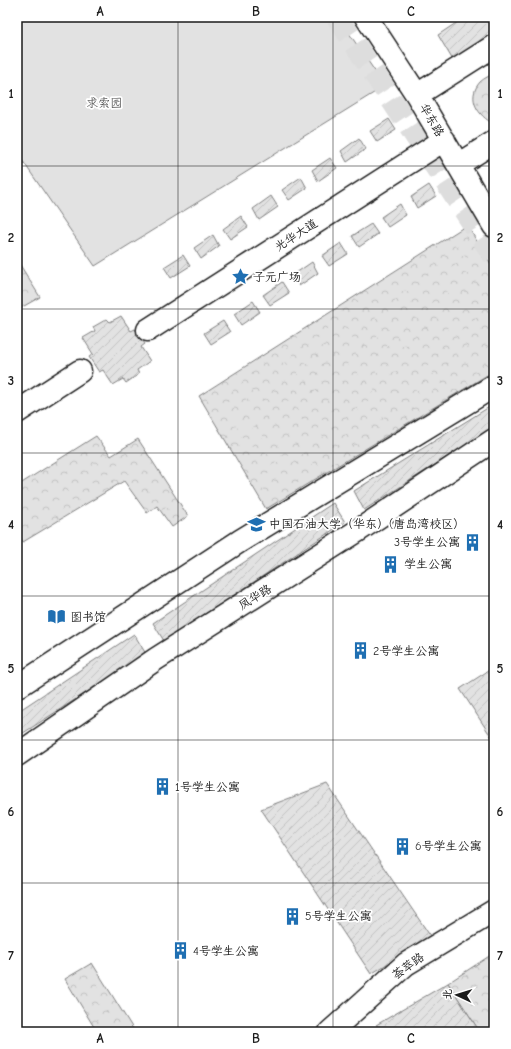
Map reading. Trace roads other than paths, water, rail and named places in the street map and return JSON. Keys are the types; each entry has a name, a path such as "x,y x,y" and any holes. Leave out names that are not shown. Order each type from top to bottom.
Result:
{"street":[{"name":"华东路","path":"366,17 418,95 494,226"},
{"path":"418,95 494,46"},
{"name":"光华大道","path":"148,330 444,140"},
{"path":"459,164 494,142"},
{"path":"17,412 80,371"},
{"path":"17,687 240,541 494,386"},
{"name":"凤华路","path":"17,755 156,659 360,530 494,440"},
{"name":"荟萃路","path":"330,1032 406,964 494,911"}],"tunnel":[{"path":"337,17 494,256"}],"place":[{"name":"子元广场","path":"240,277"},
{"name":"中国石油大学（华东）(唐岛湾校区)","path":"256,524"},
{"name":"3号学生公寓","path":"473,542"},
{"name":"学生公寓","path":"391,564"},
{"name":"图书馆","path":"57,617"},
{"name":"2号学生公寓","path":"360,651"},
{"name":"1号学生公寓","path":"162,787"},
{"name":"6号学生公寓","path":"402,846"},
{"name":"5号学生公寓","path":"292,916"},
{"name":"4号学生公寓","path":"180,951"}],"park label":[{"name":"求索园","path":"104,103"}]}
